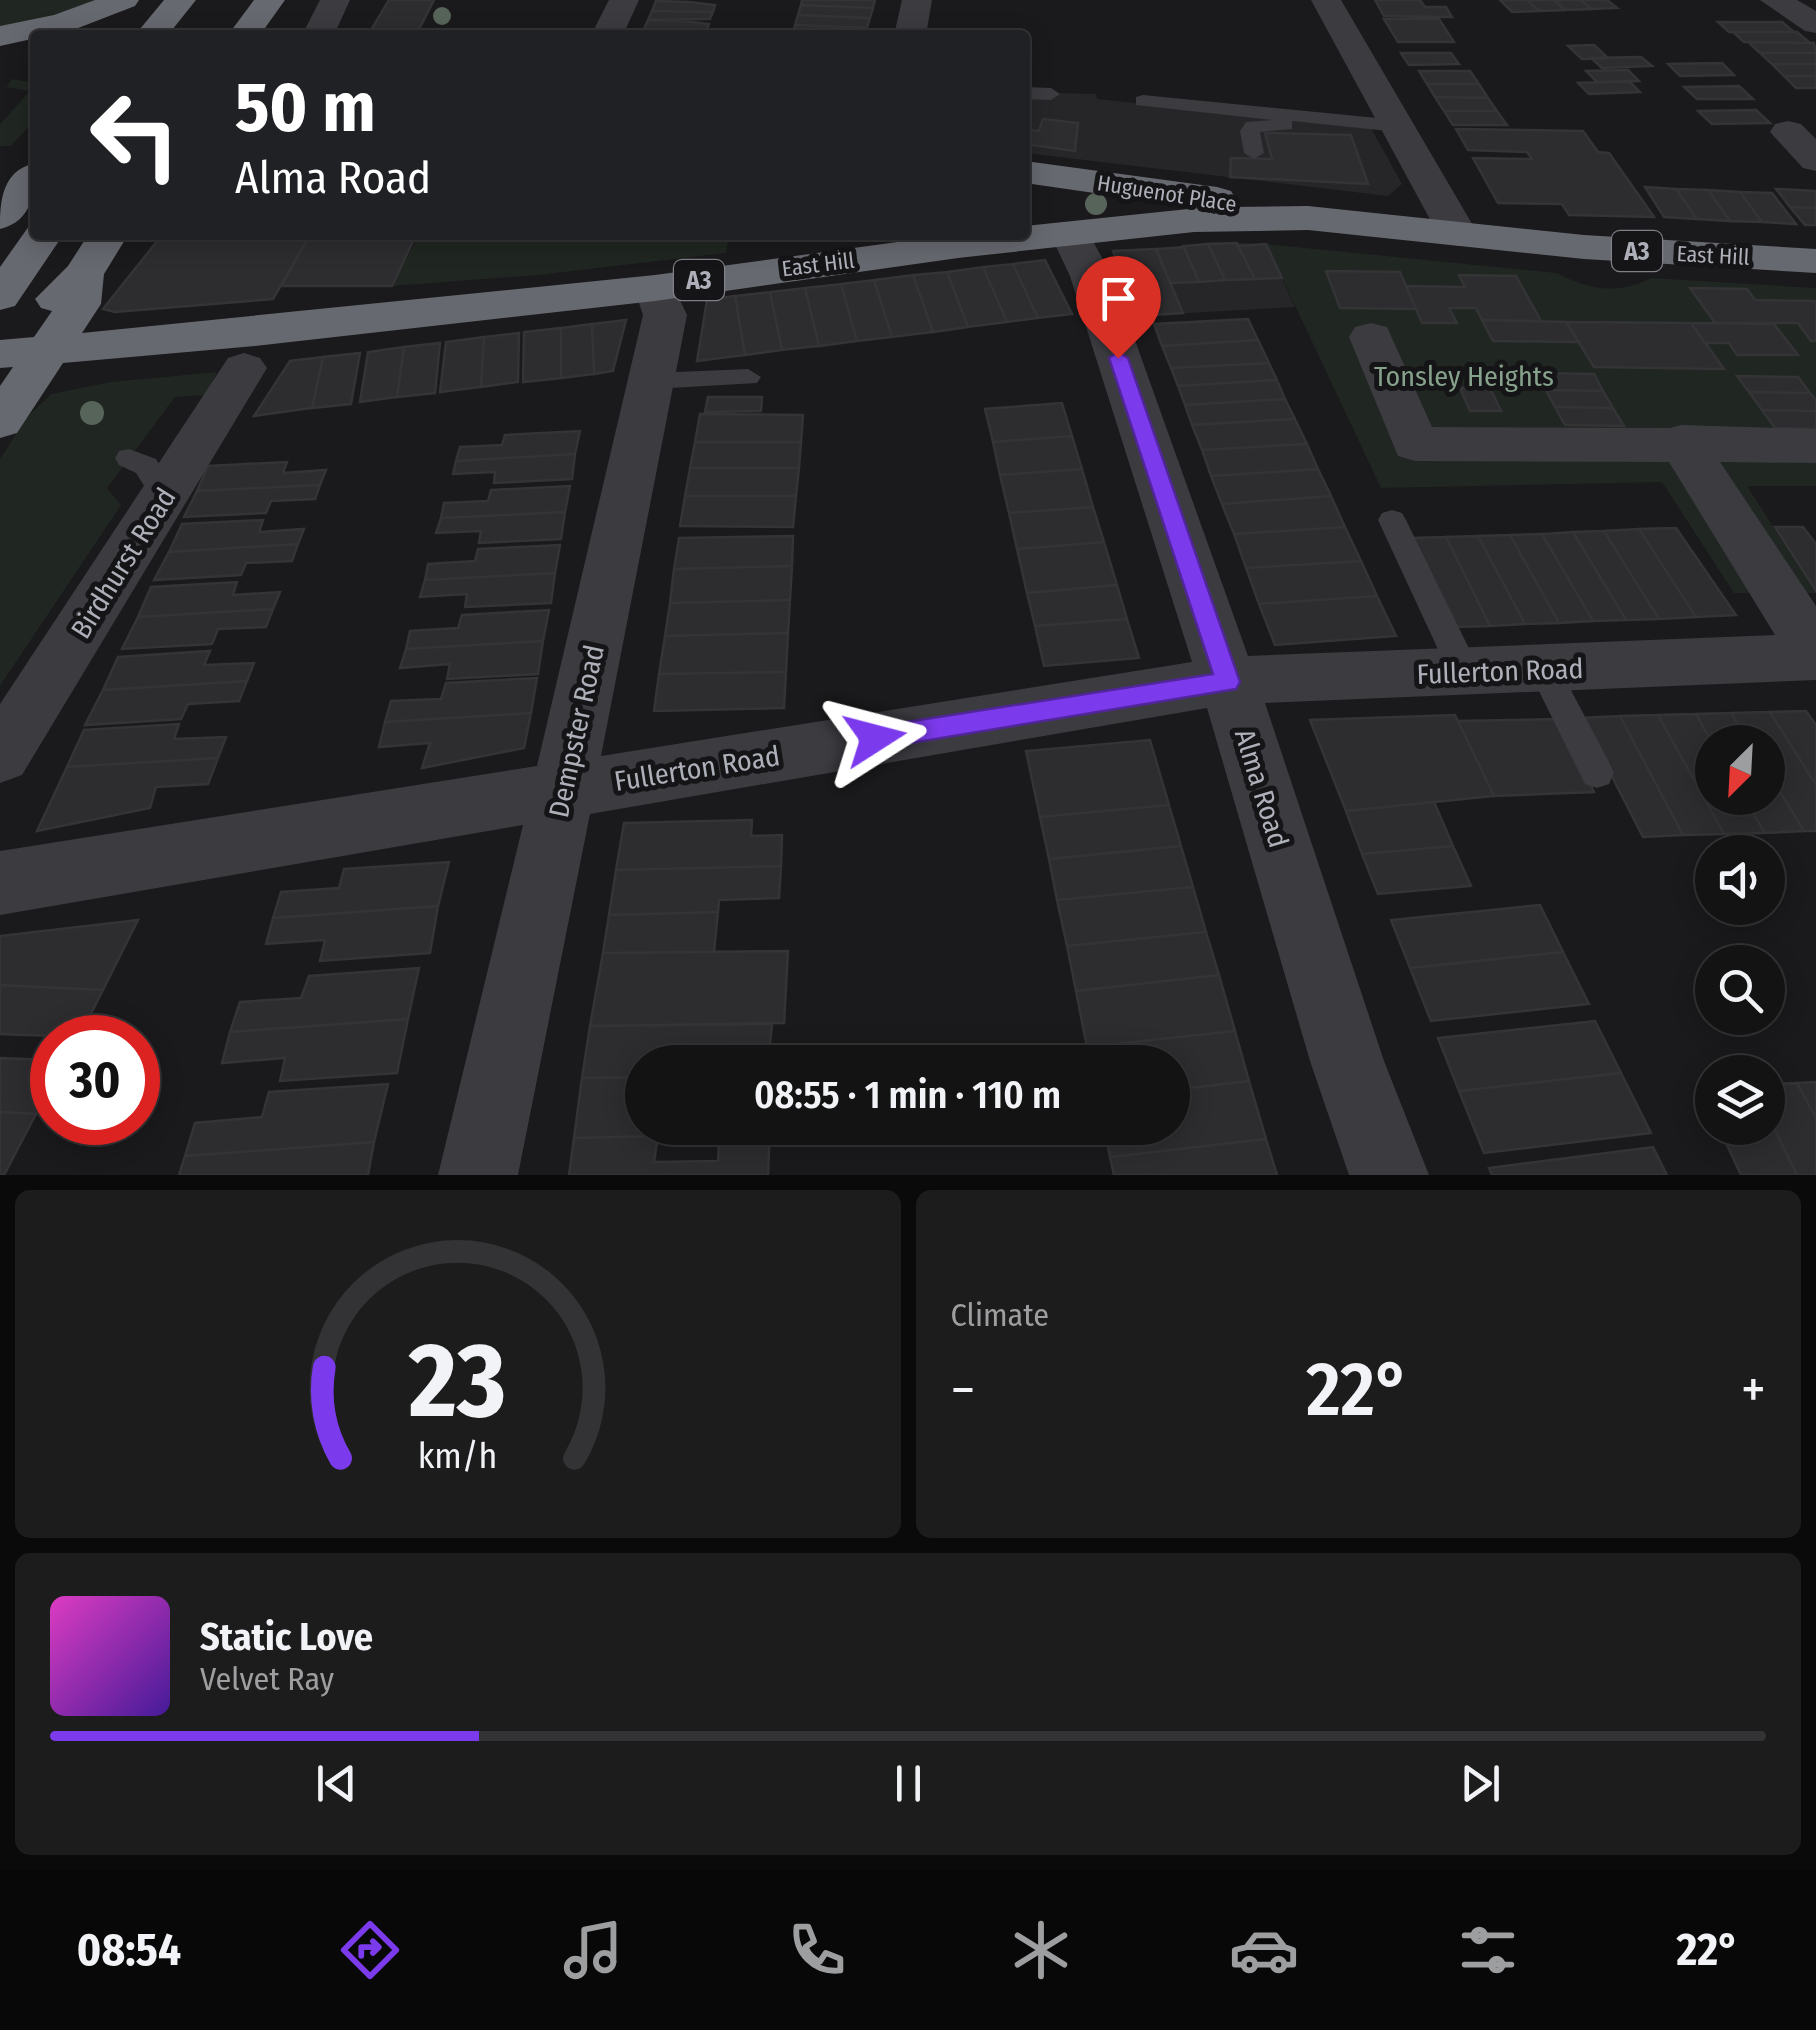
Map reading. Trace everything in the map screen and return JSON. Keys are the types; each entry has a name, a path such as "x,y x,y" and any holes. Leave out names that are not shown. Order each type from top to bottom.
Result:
{"highway":[{"path":"0,36 62,23 124,0"},
{"path":"155,30 181,0"},
{"path":"248,30 270,0"},
{"path":"277,30 286,0"},
{"name":"Huguenot Place","path":"1030,173 1176,191 1308,218"},
{"path":"0,217 30,180"},
{"name":"East Hill","path":"1030,236 1194,220 1308,218 1584,247 1816,262"},
{"path":"0,422 10,335 41,240"},
{"path":"10,335 79,304 83,274 105,240"},
{"name":"East Hill","path":"10,335 255,332 655,288 960,240"}],"street":[{"path":"320,30 335,0"},
{"path":"609,30 624,0"},
{"path":"911,30 917,0"},
{"path":"1326,0 1458,234"},
{"path":"1775,0 1816,24"},
{"path":"1788,132 1816,160"},
{"name":"Alma Road","path":"1070,234 1091,276 1228,682 1348,1061 1389,1175"},
{"name":"Dempster Road","path":"478,1175 653,382 665,315 655,288"},
{"path":"1371,337 1415,444 1680,442 1816,446"},
{"name":"Birdhurst Road","path":"0,756 147,477 244,368"},
{"path":"1680,442 1816,655"},
{"name":"Fullerton Road","path":"0,883 1228,682 1816,655"}],"lane":[{"path":"1030,93 1050,94"},
{"path":"1143,101 1400,130"},
{"path":"1254,154 1250,131 1265,123 1400,130"},
{"path":"653,382 748,377"},
{"path":"1392,520 1465,673"},
{"path":"1544,669 1597,772"}],"shaded area":[{"path":"1096,94 1097,99 1371,128 1402,184 1388,196 1030,154 1030,96"},
{"path":"1266,244 1295,307 1138,316 1113,251"}],"green space":[{"path":"0,0 106,0 61,15 0,26"},
{"path":"12,79 30,82 30,91 6,87"},
{"path":"30,91 30,125 11,146 0,146 0,124"},
{"path":"416,240 728,240 726,253 538,275 392,286"},
{"name":"Tonsley Heights","path":"1266,244 1557,273 1604,288 1627,287 1651,278 1816,288 1816,486 1747,486 1816,593 1734,593 1662,482 1381,488"},
{"path":"217,372 206,395 175,397 107,488 121,505 0,686 0,459 28,416 51,394 111,382"}],"building":[{"path":"389,0 434,0 419,30 371,30"},
{"path":"802,0 875,0 873,8 801,5"},
{"path":"1375,0 1420,0 1425,7 1446,7 1452,17 1384,16"},
{"path":"1500,0 1527,0 1539,11 1512,12"},
{"path":"1527,0 1554,0 1565,10 1539,11"},
{"path":"1554,0 1581,0 1591,9 1565,10"},
{"path":"1581,0 1607,0 1617,8 1591,9"},
{"path":"656,1 715,5 713,12 652,11"},
{"path":"801,5 873,8 870,18 798,15"},
{"path":"652,11 713,12 710,19 648,20"},
{"path":"798,15 870,18 867,28 795,25"},
{"path":"1384,19 1439,19 1454,42 1398,42"},
{"path":"648,20 709,24 707,30 643,30"},
{"path":"1718,22 1782,22 1794,32 1729,32"},
{"path":"795,25 867,28 867,30 794,30"},
{"path":"1733,32 1797,32 1810,43 1744,42"},
{"path":"1748,42 1814,43 1816,53 1760,53"},
{"path":"1594,45 1608,58 1582,59 1568,46"},
{"path":"1401,53 1451,53 1459,64 1409,65"},
{"path":"1760,53 1816,53 1816,64 1772,64"},
{"path":"1641,57 1652,66 1602,68 1591,58"},
{"path":"1722,63 1734,75 1680,76 1668,64"},
{"path":"1772,64 1816,64 1816,76 1784,76"},
{"path":"1628,70 1639,81 1597,82 1586,71"},
{"path":"1419,71 1470,71 1479,84 1427,84"},
{"path":"1784,76 1816,76 1816,88 1796,88"},
{"path":"1629,81 1640,92 1589,94 1578,83"},
{"path":"1427,84 1479,84 1488,98 1435,97"},
{"path":"1739,86 1753,99 1697,99 1684,87"},
{"path":"1435,97 1488,98 1497,111 1444,111"},
{"path":"1756,110 1770,123 1712,124 1698,111"},
{"path":"1444,111 1497,111 1507,125 1453,125"},
{"path":"1043,119 1078,123 1075,151 1030,145 1030,130 1039,131"},
{"path":"1456,129 1583,131 1598,152 1609,153 1654,217 1569,215 1562,204 1498,203 1473,158 1532,159 1527,152 1468,150"},
{"path":"1265,133 1351,135 1368,184 1230,177 1231,158 1272,159"},
{"path":"1645,187 1676,189 1697,219 1664,217"},
{"path":"1676,189 1708,190 1730,221 1697,219"},
{"path":"1776,189 1816,191 1816,208 1790,207"},
{"path":"1708,190 1740,192 1762,222 1730,221"},
{"path":"1740,192 1772,193 1796,224 1762,222"},
{"path":"1790,207 1816,208 1816,225 1805,225"},
{"path":"158,240 307,240 273,299 115,312 103,309"},
{"path":"307,240 414,240 392,286 281,286"},
{"path":"1237,243 1255,279 1225,280 1208,244"},
{"path":"1208,244 1225,280 1199,282 1183,246"},
{"path":"1266,244 1282,278 1255,279 1238,246"},
{"path":"1184,247 1199,282 1170,283 1156,249"},
{"path":"1156,249 1183,313 1138,316 1113,251"},
{"path":"1045,260 1072,314 1038,318 1013,264"},
{"path":"1013,264 1038,318 1007,322 983,267"},
{"path":"983,267 1007,322 968,327 947,272"},
{"path":"1326,271 1400,272 1416,309 1340,308"},
{"path":"947,272 968,327 933,332 913,275"},
{"path":"913,275 933,332 892,337 874,280"},
{"path":"1459,275 1516,276 1541,321 1482,320 1476,308 1449,308 1457,323 1422,323 1406,286 1465,287"},
{"path":"874,280 892,337 857,341 841,284"},
{"path":"841,284 857,341 819,346 805,288"},
{"path":"805,288 819,346 782,350 770,292"},
{"path":"1690,288 1747,289 1755,300 1816,301 1816,341 1811,341 1798,323 1715,323"},
{"path":"770,292 782,350 745,355 735,296"},
{"path":"735,296 745,355 697,361 707,300"},
{"path":"1248,319 1258,340 1162,346 1154,324"},
{"path":"626,320 613,371 594,374 592,324"},
{"path":"1482,320 1566,322 1579,342 1493,341"},
{"path":"1566,322 1691,323 1724,369 1594,367"},
{"path":"1691,323 1774,324 1798,355 1737,355 1729,343 1705,343"},
{"path":"592,324 594,374 561,378 561,328"},
{"path":"561,328 561,378 523,382 524,332"},
{"path":"519,333 518,382 481,387 484,337"},
{"path":"484,337 481,387 440,392 446,342"},
{"path":"1258,340 1269,363 1171,368 1162,346"},
{"path":"440,343 435,393 397,397 404,347"},
{"path":"404,347 397,397 360,402 368,352"},
{"path":"360,353 351,404 312,408 323,357"},
{"path":"323,357 312,408 254,416 290,361"},
{"path":"1269,363 1277,380 1178,386 1171,368"},
{"path":"1537,373 1594,374 1603,391 1546,390"},
{"path":"1737,376 1798,377 1810,393 1749,392"},
{"path":"1277,380 1285,399 1185,405 1178,386"},
{"path":"1460,388 1490,388 1501,411 1470,411"},
{"path":"1546,390 1603,391 1613,408 1555,407"},
{"path":"1749,392 1810,393 1816,400 1816,411 1762,410"},
{"path":"708,397 762,397 761,411 705,412"},
{"path":"1285,399 1295,419 1192,425 1185,405"},
{"path":"1062,403 1072,436 993,442 985,409"},
{"path":"1555,407 1613,408 1624,426 1565,425"},
{"path":"1762,410 1816,411 1816,429 1775,428"},
{"path":"700,414 803,415 801,442 695,442"},
{"path":"1295,419 1307,444 1202,450 1192,425"},
{"path":"580,431 575,454 456,461 460,447 502,445 505,435"},
{"path":"1072,436 1082,469 1000,475 993,442"},
{"path":"695,442 801,442 799,468 690,468"},
{"path":"1307,444 1318,469 1211,476 1202,450"},
{"path":"575,454 572,479 494,483 495,472 453,474 456,461"},
{"path":"287,462 283,473 326,470 320,485 197,491 208,466"},
{"path":"690,468 799,468 796,496 685,496"},
{"path":"1082,469 1093,507 1009,513 1000,475"},
{"path":"1318,469 1331,496 1222,504 1211,476"},
{"path":"320,485 315,499 271,501 266,513 184,517 197,491"},
{"path":"570,486 565,512 441,518 444,503 488,501 491,490"},
{"path":"685,496 796,496 793,527 680,526"},
{"path":"1331,496 1345,527 1234,534 1222,504"},
{"path":"1093,507 1104,542 1017,549 1009,513"},
{"path":"565,512 561,539 479,543 481,531 436,533 441,518"},
{"path":"263,520 259,532 304,529 298,544 169,552 182,524"},
{"path":"1345,527 1361,561 1246,568 1234,534"},
{"path":"1775,527 1803,527 1816,544 1816,591"},
{"path":"1676,528 1736,615 1696,617 1639,529"},
{"path":"1639,529 1696,617 1659,619 1604,531"},
{"path":"1604,531 1659,619 1626,620 1573,532"},
{"path":"1573,532 1626,620 1593,621 1542,534"},
{"path":"1542,534 1593,621 1559,623 1510,535"},
{"path":"1510,535 1559,623 1525,624 1478,536"},
{"path":"793,536 792,566 674,569 679,538"},
{"path":"1478,536 1525,624 1490,626 1446,537"},
{"path":"1446,537 1490,626 1454,627 1412,538"},
{"path":"1104,542 1117,585 1027,593 1017,549"},
{"path":"298,544 292,561 246,563 241,575 154,580 169,552"},
{"path":"560,545 555,573 425,580 428,564 475,561 478,549"},
{"path":"1361,561 1377,596 1259,604 1246,568"},
{"path":"792,566 790,600 670,603 674,569"},
{"path":"555,573 551,603 465,607 467,594 420,597 425,580"},
{"path":"237,582 233,595 280,592 273,609 138,617 151,587"},
{"path":"1117,585 1127,619 1035,626 1027,593"},
{"path":"1377,596 1396,636 1275,645 1259,604"},
{"path":"790,600 788,633 665,636 670,603"},
{"path":"273,609 266,627 218,629 212,644 122,649 138,617"},
{"path":"549,610 543,641 406,649 410,631 458,628 462,615"},
{"path":"1127,619 1139,658 1044,666 1035,626"},
{"path":"788,633 786,672 659,674 665,636"},
{"path":"543,641 538,674 447,679 450,664 400,668 406,649"},
{"path":"210,651 204,665 254,663 247,681 103,690 118,657"},
{"path":"786,672 784,708 654,711 659,674"},
{"path":"537,678 531,713 385,722 391,701 441,699 446,683"},
{"path":"247,681 239,701 188,704 181,719 85,725 103,690"},
{"path":"1806,711 1816,725 1816,785 1785,736 1785,725 1778,725 1770,712"},
{"path":"1770,712 1778,725 1738,725 1731,713"},
{"path":"531,713 524,748 422,768 430,743 379,747 385,722"},
{"path":"1731,713 1738,725 1702,725 1696,714"},
{"path":"1696,714 1702,725 1695,725 1695,782 1658,715"},
{"path":"1455,715 1494,796 1346,811 1310,720"},
{"path":"1658,715 1695,782 1695,815 1713,815 1724,834 1683,835 1620,716"},
{"path":"1620,716 1683,835 1643,837 1582,718"},
{"path":"1559,719 1594,792 1494,796 1458,721"},
{"path":"179,724 174,739 226,737 218,758 67,767 84,730"},
{"path":"1785,736 1816,785 1816,831 1804,831 1785,800"},
{"path":"1150,740 1169,805 1040,817 1026,751"},
{"path":"218,758 208,784 156,787 150,808 37,831 67,767"},
{"path":"1785,800 1804,831 1765,833 1754,815 1785,815"},
{"path":"1434,802 1453,846 1362,854 1346,811"},
{"path":"1169,805 1181,846 1049,859 1040,817"},
{"path":"1713,815 1754,815 1765,833 1724,834"},
{"path":"752,820 751,836 782,835 781,866 616,870 624,823"},
{"path":"1181,846 1193,887 1057,900 1049,859"},
{"path":"1453,846 1471,886 1378,894 1362,854"},
{"path":"449,862 438,906 273,918 281,892 339,888 344,869"},
{"path":"781,866 779,898 719,900 718,912 609,915 616,870"},
{"path":"1193,887 1206,932 1067,946 1057,900"},
{"path":"1540,905 1563,952 1410,968 1391,920"},
{"path":"438,906 430,953 320,961 325,940 266,944 273,918"},
{"path":"718,912 714,952 603,953 609,915"},
{"path":"138,920 103,990 0,985 0,936"},
{"path":"1206,932 1219,975 1076,991 1067,946"},
{"path":"788,951 784,1023 590,1026 603,953"},
{"path":"1563,952 1589,1004 1431,1021 1410,968"},
{"path":"419,968 408,1019 230,1032 240,1002 301,998 309,976"},
{"path":"1219,975 1235,1031 1087,1045 1076,991"},
{"path":"0,985 103,990 90,1015 30,1015 30,1035 0,1034"},
{"path":"408,1019 397,1073 280,1081 285,1058 222,1063 230,1032"},
{"path":"1595,1021 1621,1073 1459,1091 1438,1038"},
{"path":"772,1024 770,1044 625,1045 625,1077 582,1078 590,1026"},
{"path":"1235,1031 1249,1081 1190,1088 1190,1045 1106,1045"},
{"path":"0,1058 30,1059 30,1114 0,1112"},
{"path":"1621,1073 1651,1133 1484,1153 1459,1091"},
{"path":"625,1077 625,1137 574,1138 582,1078"},
{"path":"1249,1081 1266,1139 1110,1157 1108,1145 1190,1145 1190,1088"},
{"path":"1816,1082 1816,1118 1797,1083"},
{"path":"1785,1083 1797,1083 1816,1118 1816,1175 1797,1175 1782,1145"},
{"path":"388,1084 374,1142 185,1156 195,1123 262,1117 269,1092"},
{"path":"0,1112 30,1114 30,1125 4,1175 0,1175"},
{"path":"625,1137 625,1145 657,1145 654,1162 718,1161 719,1145 769,1145 768,1175 569,1175 574,1138"},
{"path":"1266,1139 1277,1175 1114,1175 1110,1157"},
{"path":"374,1142 368,1175 179,1175 185,1156"},
{"path":"1727,1145 1782,1145 1797,1175 1741,1175"},
{"path":"1653,1147 1667,1175 1492,1175 1489,1168"}],"route":[{"path":"875,738 1228,682 1118,358"}]}
